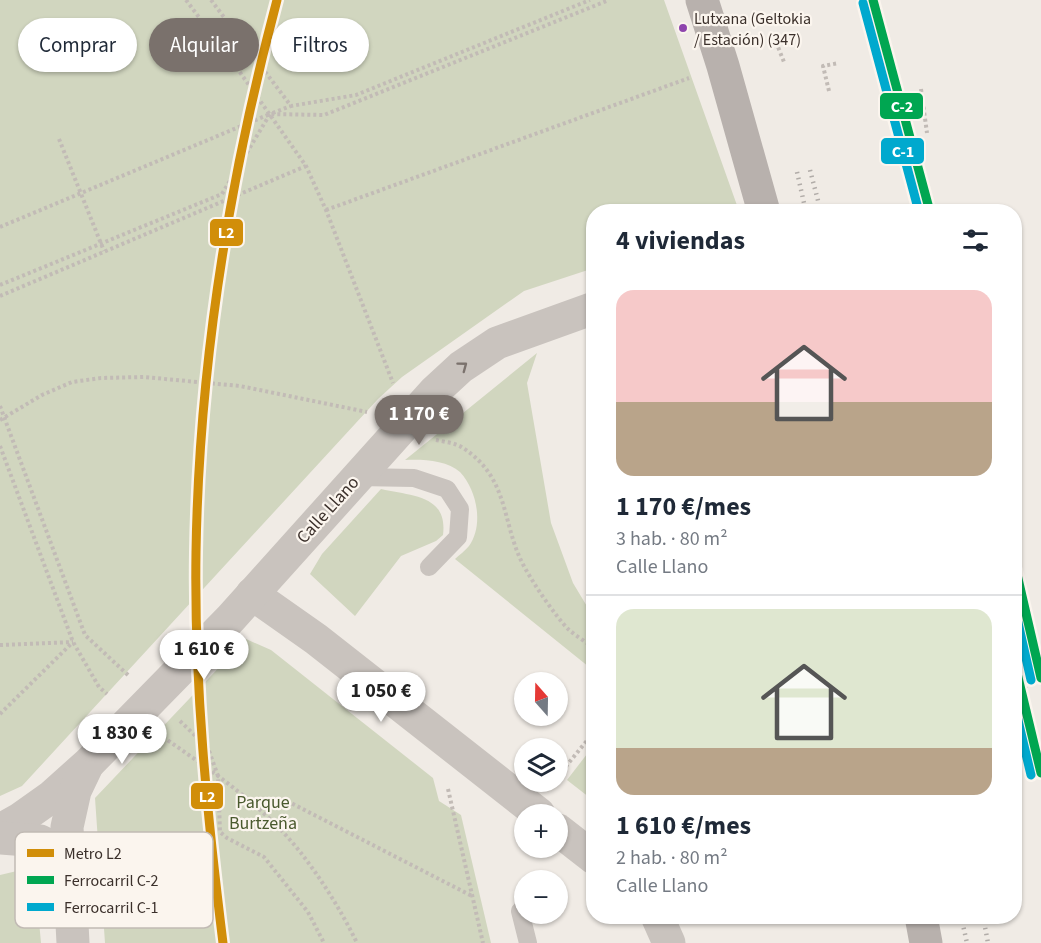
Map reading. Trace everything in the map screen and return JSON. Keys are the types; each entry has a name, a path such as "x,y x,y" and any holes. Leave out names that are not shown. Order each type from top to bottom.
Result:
{"main road":[{"path":"702,0 762,204"},
{"path":"922,924 926,943"}],"street":[{"name":"Calle Llano","path":"89,763 252,594 435,391 461,367 497,343 586,311"},
{"path":"252,594 316,639 526,804"},
{"path":"0,830 51,797 89,763"},
{"path":"67,832 75,791 89,763"},
{"path":"0,838 15,839"},
{"path":"568,838 586,852"},
{"path":"661,924 669,943"},
{"path":"72,928 73,943"}],"lane":[{"path":"358,477 414,478 447,489 460,509 458,537 429,567"},
{"path":"523,924 528,943"}],"path":[{"path":"186,0 306,166 326,210 403,426"},
{"path":"211,0 291,106"},
{"path":"0,227 270,114 291,106 356,95 590,0"},
{"path":"270,114 324,115 609,0"},
{"path":"776,42 784,62"},
{"path":"829,91 823,66 839,63"},
{"path":"326,210 723,66"},
{"path":"921,89 927,133"},
{"path":"0,285 222,194 270,114"},
{"path":"59,139 104,251"},
{"path":"0,296 306,166"},
{"path":"0,420 42,394 72,382 101,378 144,377 240,386 403,426 462,446 495,481 524,567 568,629 586,642"},
{"path":"0,446 73,642 99,687 108,694"},
{"path":"0,645 73,642"},
{"path":"0,714 73,642"},
{"path":"155,730 250,802 301,852 347,922 357,943"},
{"path":"435,733 483,943"},
{"path":"568,764 586,742"},
{"path":"250,802 270,799 291,803 472,896"}],"green space":[{"path":"0,0 664,0 737,204 586,204 586,271 524,291 402,377 378,399 22,786 0,796"},
{"path":"537,353 527,383 551,523 573,583 586,605 586,665 455,559 474,538 477,518 471,488 460,472 441,463 405,460"},
{"path":"381,489 416,496 434,505 440,512 443,522 443,535 436,541 401,556 355,616 310,574 322,554"},
{"name":"Parque Burtzeña","path":"246,639 271,650 433,778 439,801 461,815 491,943 105,943 104,928 213,928 213,832 97,832 95,798"},
{"path":"586,755 586,795 568,779"},
{"path":"15,871 15,928 40,928 41,943 0,943 0,875"}],"railway":[{"path":"864,0 887,62 915,152"},
{"path":"810,170 819,204"},
{"path":"797,172 804,204"},
{"path":"1022,668 1038,757"},
{"path":"963,924 967,943"},
{"path":"984,924 988,943"}],"metro line":[{"name":"L2","path":"211,832 199,699 196,601 198,482 203,413 210,343 231,205 277,0"},
{"name":"L2","path":"213,855 223,943"}],"rail line":[{"name":"C-2","path":"873,0 928,204"},
{"name":"C-1","path":"863,3 917,204"},
{"name":"C-2","path":"1022,596 1041,678"},
{"name":"C-1","path":"1022,640 1031,680"},
{"name":"C-2","path":"1022,694 1041,773"},
{"name":"C-1","path":"1022,737 1031,775"}],"place":[{"name":"Lutxana (Geltokia / Estación) (347)","path":"683,28"}]}
